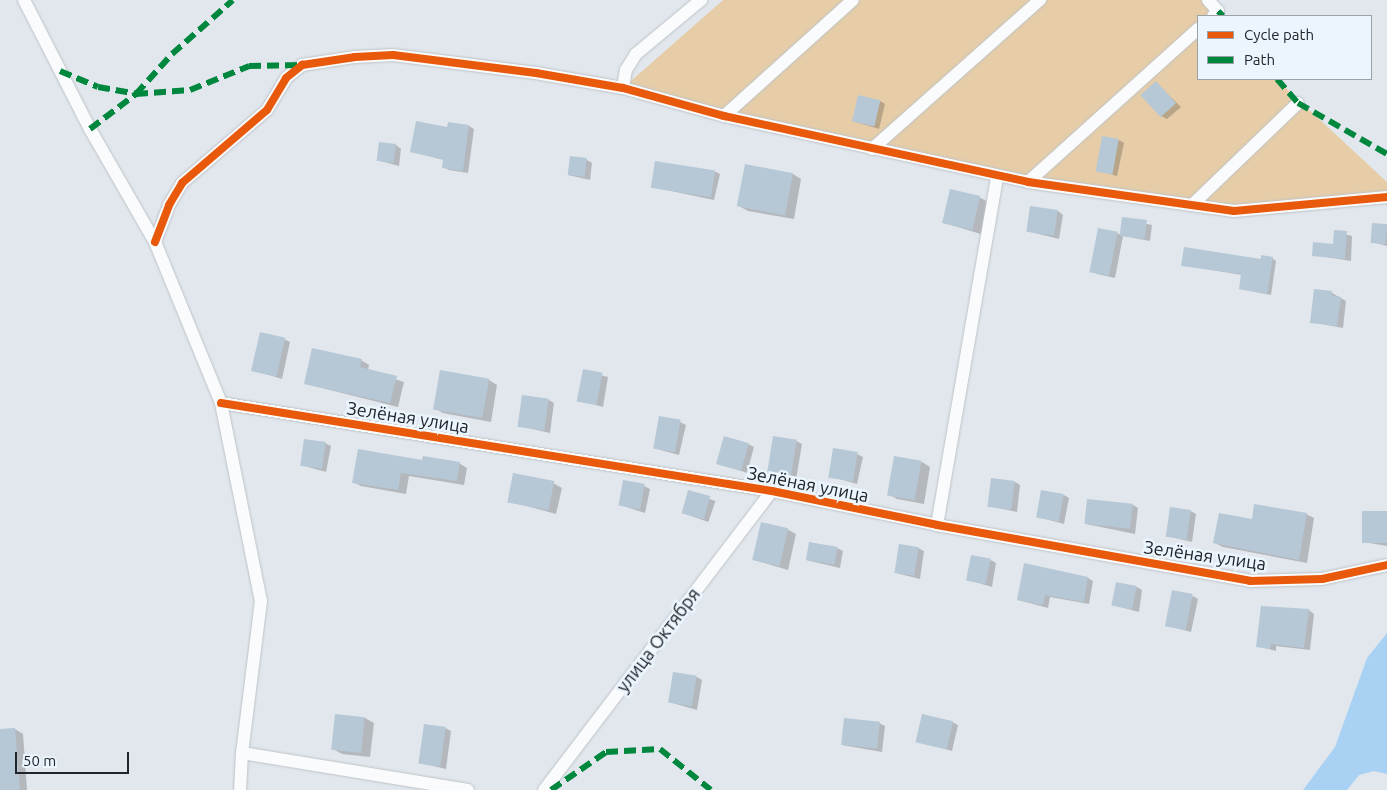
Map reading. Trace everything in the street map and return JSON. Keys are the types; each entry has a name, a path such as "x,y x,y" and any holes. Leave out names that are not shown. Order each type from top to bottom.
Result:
{"street":[{"path":"24,0 90,129 155,242 222,403 261,601 242,754 240,790"},
{"path":"623,88 626,70 636,54 700,0"},
{"path":"724,116 853,0"},
{"path":"872,149 1040,0"},
{"path":"1208,0 1218,11 1214,15"},
{"path":"1028,182 1197,30"},
{"path":"155,242 169,205 182,183 267,110 286,78 302,65 355,57 393,55 526,71 623,88 724,116 1028,182 1234,211 1387,197"},
{"path":"1192,205 1298,103"},
{"path":"936,525 996,176"},
{"name":"Зелёная улица","path":"222,403 772,491 936,525 1250,581 1322,579 1387,565"},
{"name":"улица Октября","path":"544,790 772,491"},
{"path":"242,754 468,790"}],"shaded area":[{"path":"723,0 1203,0 1217,15 1197,15 1197,80 1277,80 1387,182 1387,197 1234,211 1028,182 623,88"}],"water":[{"path":"1387,633 1387,774 1374,771 1359,775 1347,790 1303,790 1335,747 1367,658"}],"building":[{"path":"1156,81 1176,103 1160,117 1140,95"},
{"path":"858,95 880,100 874,126 852,121"},
{"path":"416,121 447,127 448,122 469,125 463,171 442,168 443,159 410,152"},
{"path":"1102,136 1119,139 1112,174 1096,171"},
{"path":"379,142 396,144 394,163 377,161"},
{"path":"570,156 587,158 585,177 568,175"},
{"path":"655,161 715,171 711,197 651,188"},
{"path":"745,164 793,173 785,216 737,206"},
{"path":"950,189 980,196 972,230 942,223"},
{"path":"1030,206 1058,210 1054,236 1026,232"},
{"path":"1122,217 1147,220 1144,239 1120,236"},
{"path":"1372,223 1387,224 1386,244 1371,243"},
{"path":"1098,228 1118,232 1109,276 1089,272"},
{"path":"1334,230 1347,231 1345,259 1312,256 1313,242 1333,244"},
{"path":"1184,247 1261,259 1261,255 1273,257 1267,294 1239,289 1241,274 1181,266"},
{"path":"1314,289 1332,291 1332,296 1341,297 1337,326 1310,323"},
{"path":"260,332 285,338 276,377 251,371"},
{"path":"312,348 362,359 360,367 397,376 390,403 304,384"},
{"path":"583,369 603,373 596,405 577,401"},
{"path":"440,370 489,379 482,418 433,409"},
{"path":"522,395 549,399 544,430 518,427"},
{"path":"659,416 681,420 675,452 653,448"},
{"path":"724,436 749,443 741,471 716,464"},
{"path":"773,436 797,440 791,477 767,474"},
{"path":"304,439 326,442 322,469 300,466"},
{"path":"833,448 858,452 853,482 828,478"},
{"path":"358,449 422,460 423,456 460,462 457,481 401,473 398,490 352,483"},
{"path":"894,456 922,461 915,500 887,495"},
{"path":"513,473 554,481 549,510 507,502"},
{"path":"991,478 1015,481 1011,510 987,507"},
{"path":"623,480 645,484 640,509 618,506"},
{"path":"688,490 710,496 704,519 682,513"},
{"path":"1041,490 1064,494 1059,522 1036,518"},
{"path":"1087,499 1133,504 1130,529 1084,524"},
{"path":"1254,504 1307,513 1299,560 1213,543 1219,513 1252,519"},
{"path":"1170,507 1191,510 1187,540 1166,537"},
{"path":"1362,511 1387,511 1387,543 1362,543"},
{"path":"761,522 788,528 780,566 752,560"},
{"path":"809,542 838,547 834,565 806,560"},
{"path":"899,544 919,547 914,576 894,573"},
{"path":"971,555 991,559 986,584 966,581"},
{"path":"1024,563 1088,577 1084,602 1045,595 1043,605 1017,600"},
{"path":"1116,582 1137,586 1132,610 1111,606"},
{"path":"1172,590 1193,594 1186,630 1165,626"},
{"path":"1261,606 1309,609 1304,648 1271,644 1270,649 1256,647"},
{"path":"673,672 697,676 692,706 668,703"},
{"path":"335,714 365,717 361,753 331,750"},
{"path":"922,714 953,721 947,749 915,742"},
{"path":"844,718 880,722 877,749 841,745"},
{"path":"424,724 446,727 440,767 418,764"},
{"path":"15,728 20,790 0,790 0,729"}],"marked path":[{"path":"90,129 136,94 172,54 233,0"},
{"path":"1218,11 1222,15"},
{"path":"60,71 98,87 136,94 190,90 249,66 302,65"},
{"path":"1278,80 1298,103 1387,154"},
{"path":"551,790 606,752 660,749 711,790"}],"cycle path":[{"path":"155,242 169,205 182,183 267,110 286,78 302,65 355,57 393,55 536,73 623,88 724,116 1028,182 1234,211 1387,197"},
{"path":"221,403 772,491 937,525 1250,581 1322,579 1387,565"}]}
